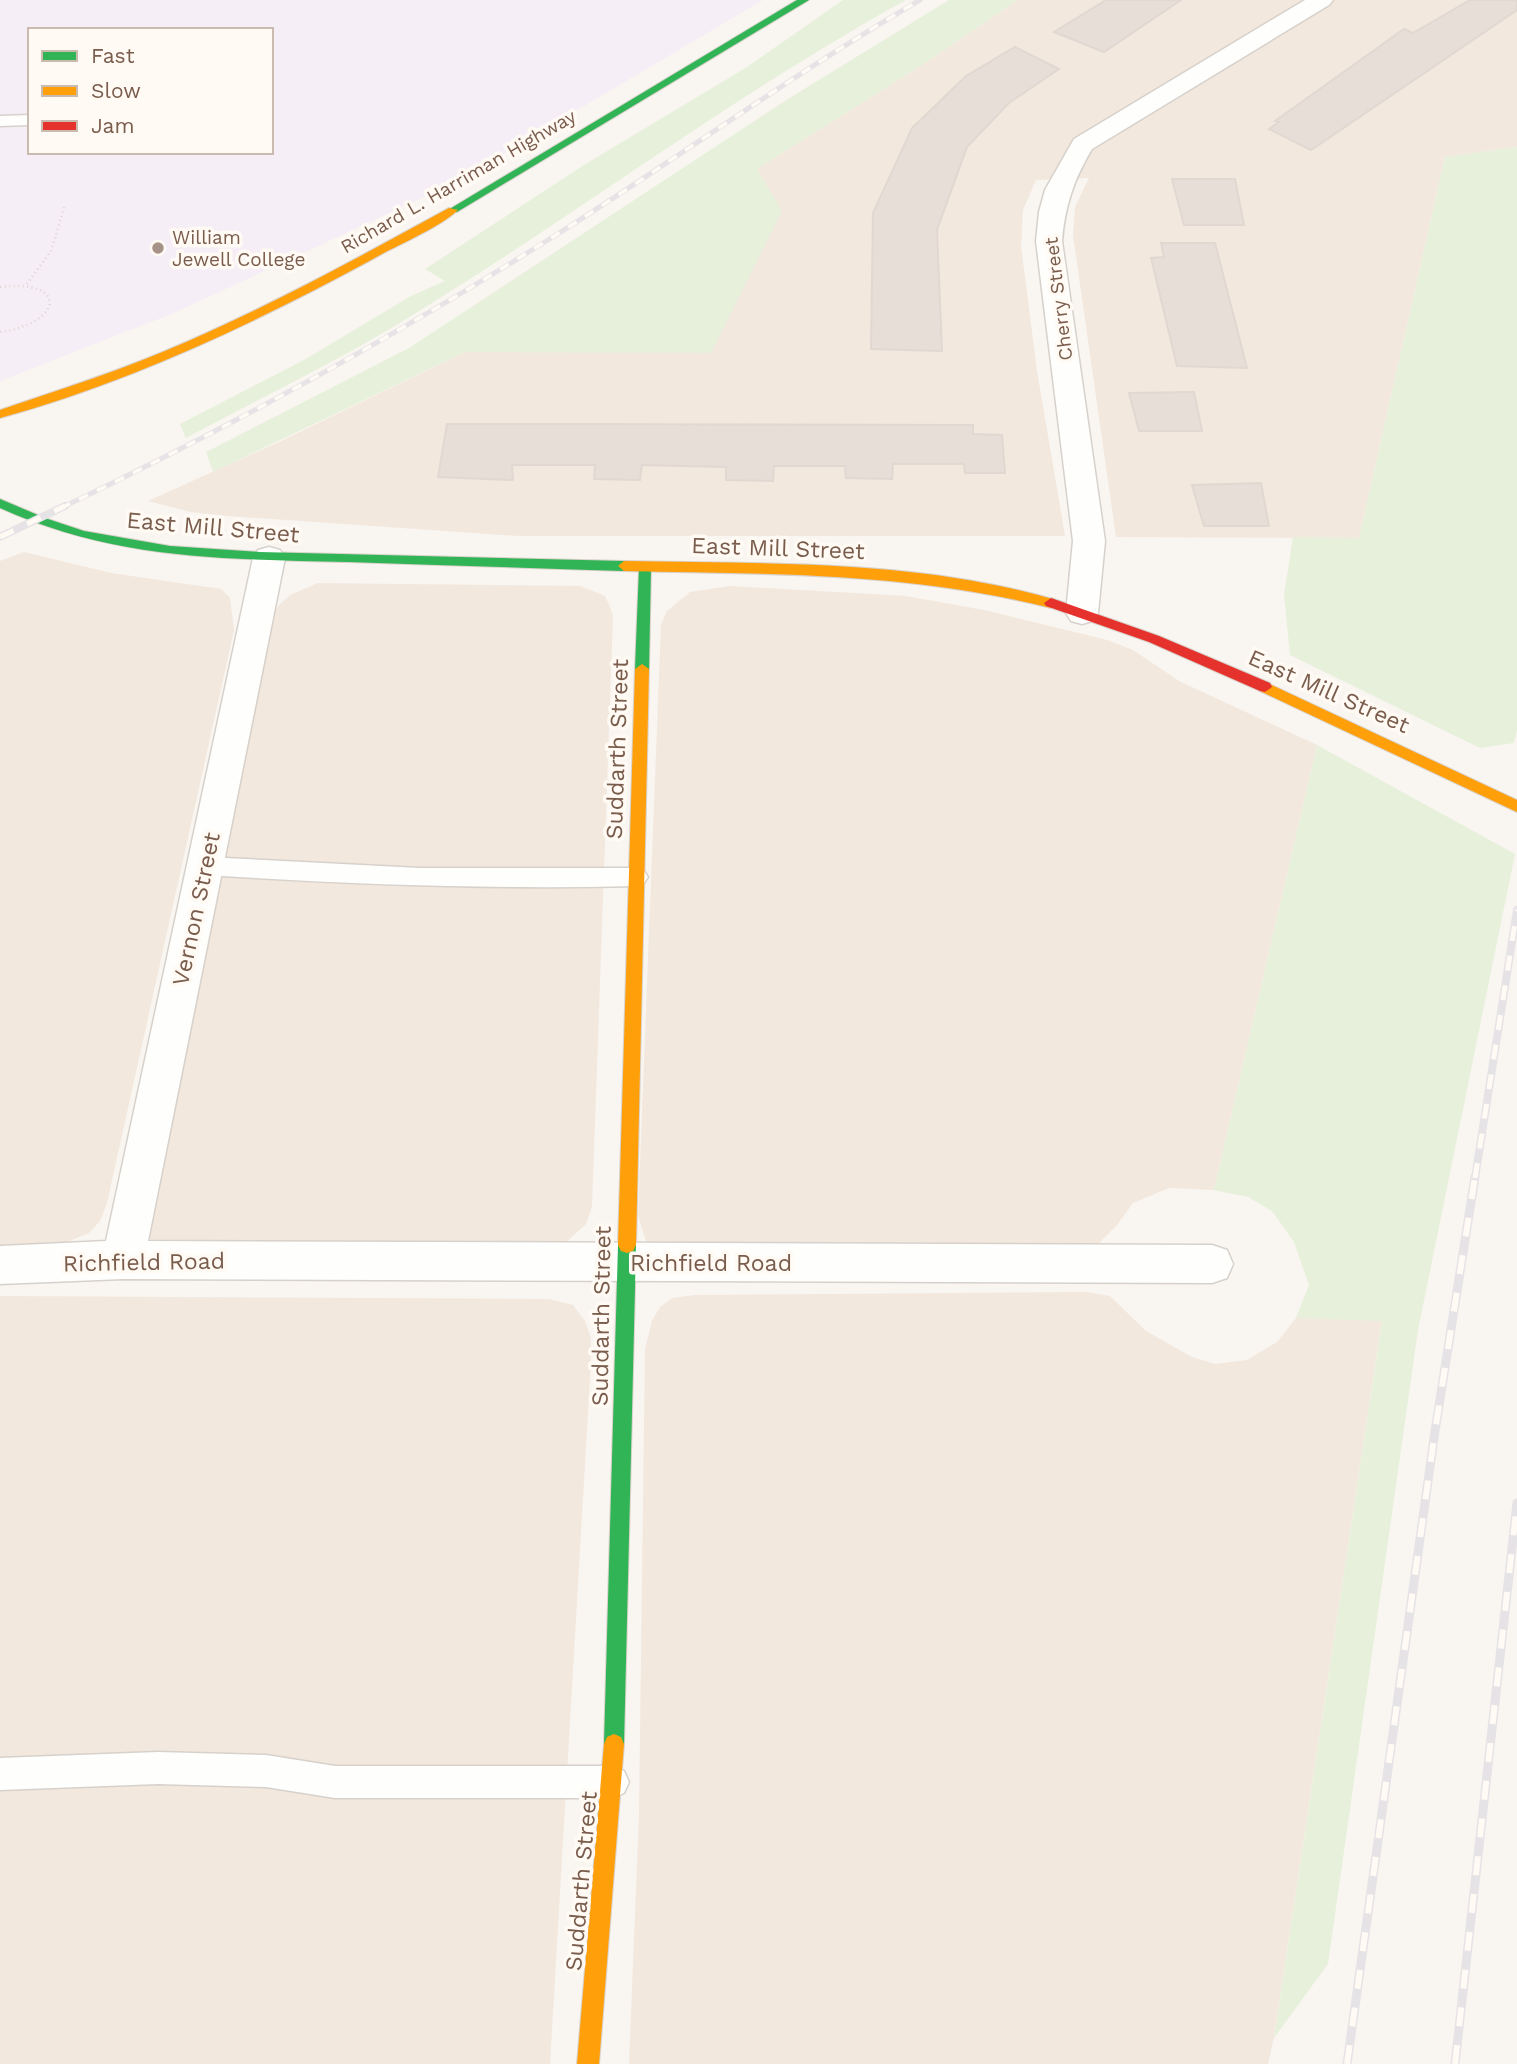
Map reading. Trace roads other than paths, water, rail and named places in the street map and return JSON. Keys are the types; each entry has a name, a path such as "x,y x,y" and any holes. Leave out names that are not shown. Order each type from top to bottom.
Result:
{"street":[{"name":"Richard L. Harriman Highway","path":"0,414 186,346 278,304 453,209 804,0"},
{"name":"Cherry Street","path":"1082,613 1088,541 1049,241 1050,211 1059,183 1083,144 1321,0"},
{"name":"East Mill Street","path":"0,503 21,516 131,545 206,554 269,558 864,573 1016,594 1082,613 1161,641 1365,730 1517,806"},
{"path":"0,514 21,516"},
{"name":"Vernon Street","path":"123,1260 269,558"},
{"name":"Suddarth Street","path":"588,2064 612,1782 645,568"},
{"name":"Richfield Road","path":"0,1265 123,1260 1212,1264"}],"lane":[{"path":"0,121 28,120"},
{"path":"205,866 407,878 535,880 636,877"},
{"path":"0,1774 158,1768 266,1771 335,1782 612,1782"}],"railway":[{"path":"61,508 313,379 435,308 602,206 828,57 920,0"},
{"path":"0,537 65,506"},
{"path":"1475,1178 1517,910"},
{"path":"1347,2064 1435,1431 1475,1177"},
{"path":"1455,2064 1517,1503"}],"place":[{"name":"William Jewell College","path":"158,248"}]}
